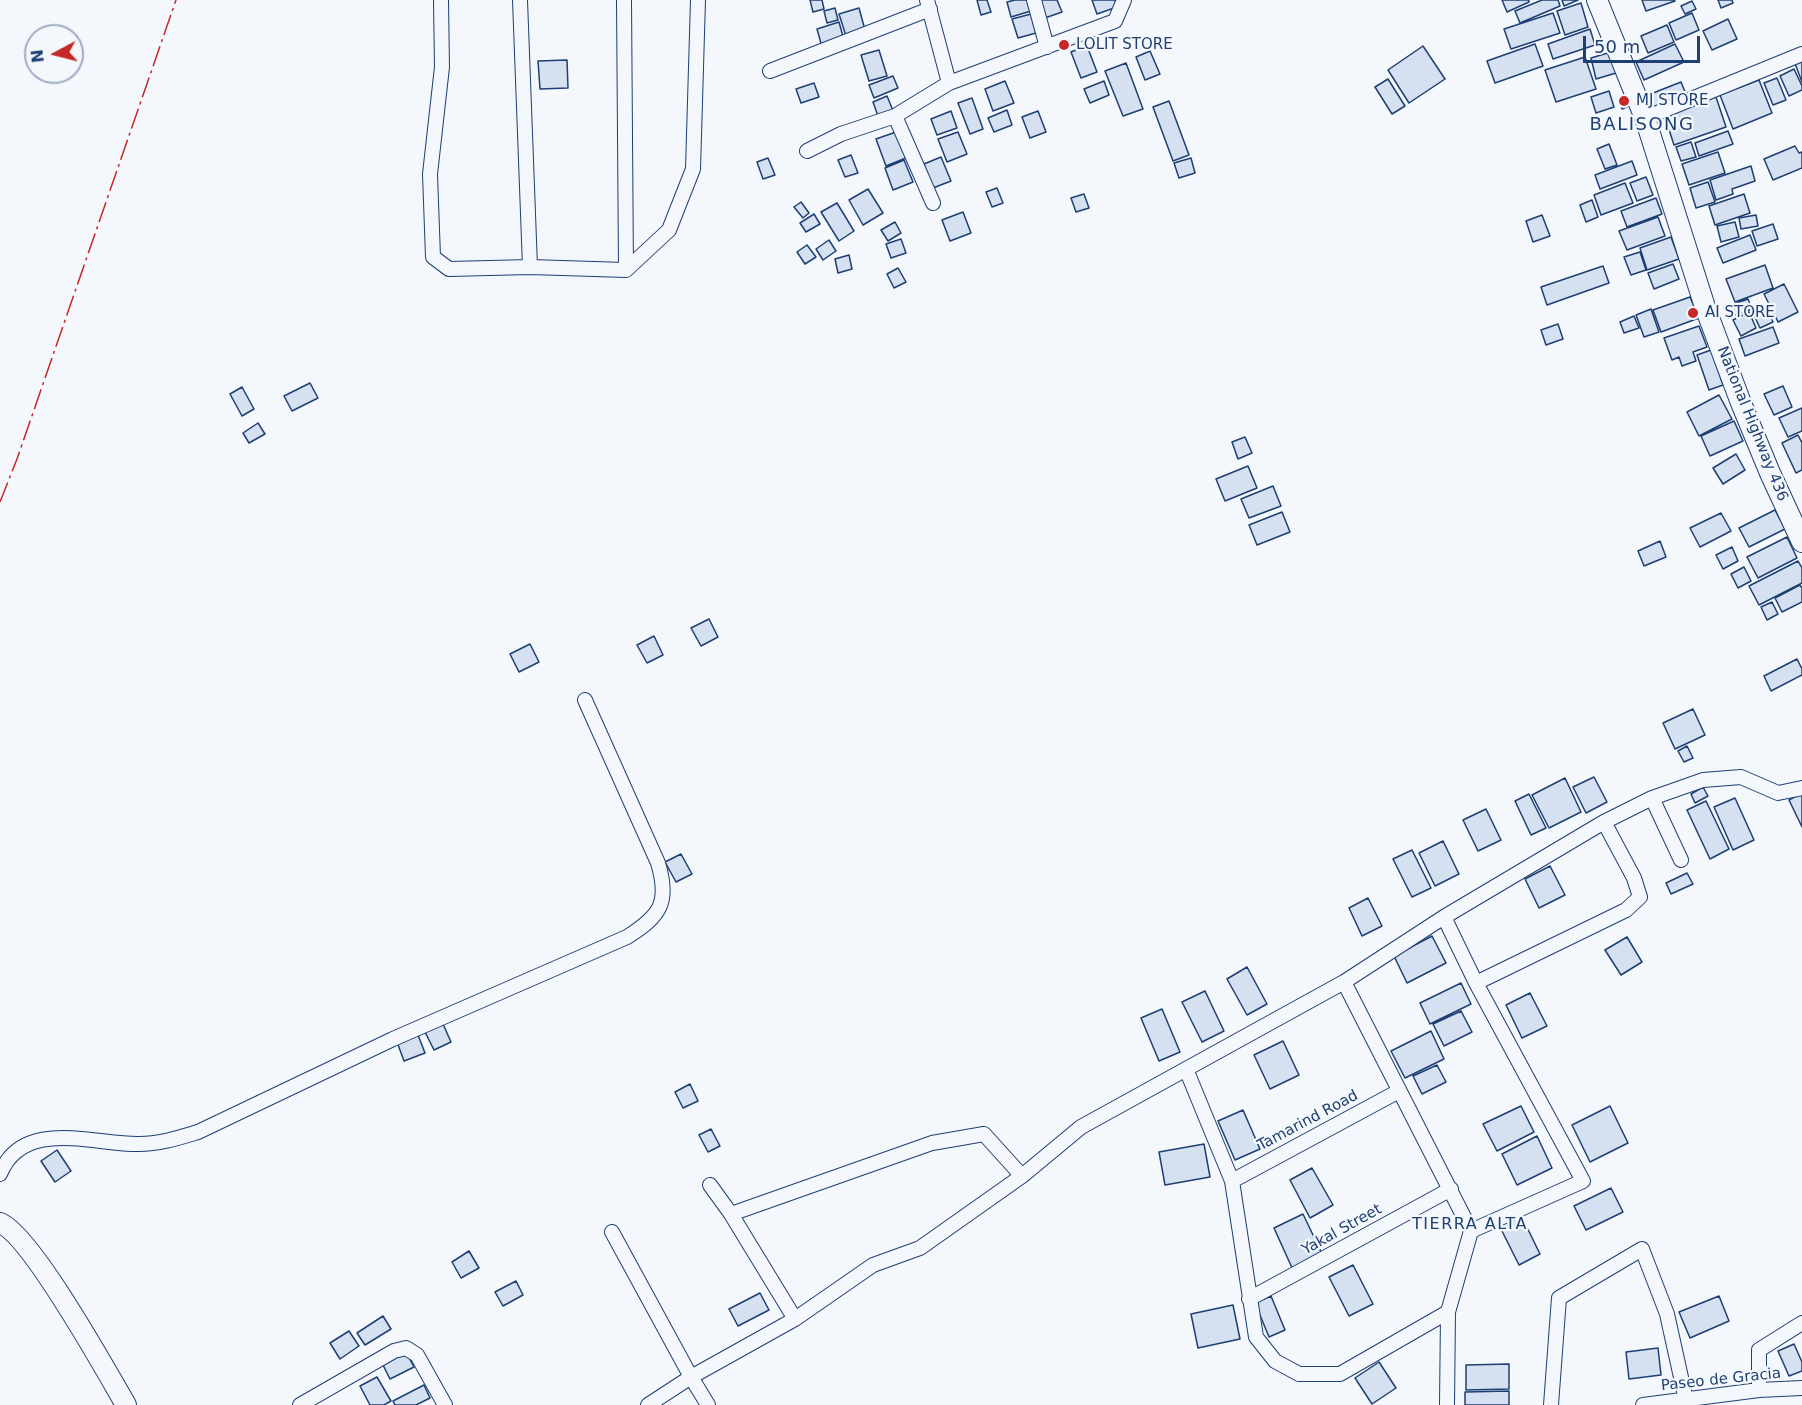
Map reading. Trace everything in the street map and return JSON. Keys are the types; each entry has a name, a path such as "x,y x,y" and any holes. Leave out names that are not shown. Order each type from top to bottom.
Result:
{"main road":[{"name":"National Highway 436","path":"1597,0 1645,118 1709,318 1741,403 1802,542"},
{"path":"0,1223 16,1234 37,1263 86,1335 126,1405"}],"street":[{"path":"441,0 442,67 430,174 433,257 449,269 530,267 626,270 669,230 693,169 698,0"},
{"path":"520,0 530,267"},
{"path":"624,0 626,270"},
{"path":"1034,0 1047,47"},
{"path":"807,151 841,134 895,116 949,83 1115,21 1124,0"},
{"path":"770,71 929,5 949,83"},
{"path":"1645,118 1802,54"},
{"path":"895,116 933,203"},
{"path":"0,1174 12,1155 28,1144 43,1139 59,1137 137,1144 174,1140 198,1132 393,1039 627,937 646,925 656,916 660,904 662,876 585,700"},
{"path":"648,1405 691,1377 795,1320 873,1265 920,1248 1022,1176 1081,1127 1344,982 1444,917 1604,822 1652,798 1702,780 1741,777 1778,793 1802,788"},
{"path":"1652,798 1682,860"},
{"path":"1476,983 1626,910 1640,897 1634,878 1604,822"},
{"path":"1444,917 1476,983 1583,1181 1471,1231"},
{"path":"1344,982 1471,1231 1448,1312 1447,1405"},
{"path":"1186,1069 1232,1181 1256,1337 1275,1361 1299,1374 1341,1374 1448,1312"},
{"name":"Tamarind Road","path":"1232,1181 1399,1091"},
{"path":"731,1214 932,1143 984,1134 1022,1176"},
{"path":"710,1185 731,1214 795,1320"},
{"name":"Yakal Street","path":"1249,1299 1451,1189"},
{"path":"612,1232 708,1405"},
{"path":"1551,1405 1559,1298 1642,1249 1666,1314 1686,1400"},
{"path":"1759,1390 1759,1350 1802,1323"},
{"path":"300,1405 394,1351 406,1348 417,1355 445,1405"},
{"name":"Paseo de Gracia","path":"1643,1405 1759,1390 1802,1388"}],"building":[{"path":"810,0 822,0 824,9 813,12"},
{"path":"977,0 987,0 991,12 981,15"},
{"path":"1028,0 1031,11 1011,17 1007,2"},
{"path":"1039,0 1057,0 1062,12 1045,18"},
{"path":"1092,0 1115,0 1117,7 1097,14"},
{"path":"1502,0 1529,0 1529,2 1507,12"},
{"path":"1542,0 1558,0 1560,6 1520,23 1515,11"},
{"path":"1562,0 1578,0 1564,6"},
{"path":"1642,0 1674,0 1675,1 1646,11"},
{"path":"1718,0 1732,0 1733,3 1721,8"},
{"path":"1692,1 1696,9 1685,14 1681,6"},
{"path":"1581,3 1588,27 1565,35 1557,11"},
{"path":"835,8 838,20 827,23 824,11"},
{"path":"859,8 865,30 846,36 839,14"},
{"path":"1553,13 1560,33 1511,49 1504,29"},
{"path":"1692,13 1699,30 1676,40 1669,23"},
{"path":"1031,14 1036,33 1018,38 1012,19"},
{"path":"1728,19 1737,39 1712,50 1703,31"},
{"path":"839,22 844,40 822,47 817,29"},
{"path":"1667,25 1674,42 1648,53 1641,36"},
{"path":"1590,29 1595,45 1553,59 1548,44"},
{"path":"1535,44 1543,66 1495,83 1487,61"},
{"path":"1675,44 1684,62 1644,80 1636,62"},
{"path":"1087,46 1097,72 1081,78 1071,52"},
{"path":"1423,46 1445,79 1409,103 1388,70"},
{"path":"879,50 887,76 869,81 861,55"},
{"path":"1150,51 1160,74 1145,80 1136,57"},
{"path":"1611,52 1616,73 1596,79 1591,58"},
{"path":"1585,57 1596,89 1556,102 1545,70"},
{"path":"1802,58 1802,82 1794,61"},
{"path":"567,60 568,88 540,89 538,61"},
{"path":"1126,63 1143,109 1123,116 1105,71"},
{"path":"1794,69 1802,90 1789,96 1780,76"},
{"path":"893,76 898,88 874,98 869,85"},
{"path":"1777,78 1786,100 1773,105 1764,83"},
{"path":"1388,79 1405,106 1392,114 1375,87"},
{"path":"1759,80 1772,113 1733,129 1720,95"},
{"path":"1005,81 1014,103 993,111 985,89"},
{"path":"1104,81 1109,95 1090,103 1084,89"},
{"path":"1681,82 1688,99 1655,113 1648,95"},
{"path":"814,83 819,97 801,103 796,89"},
{"path":"1609,91 1614,107 1596,113 1591,97"},
{"name":"MJ STORE","path":"1628,94 1633,104 1622,109 1620,98"},
{"path":"887,96 894,113 879,119 873,102"},
{"path":"1716,97 1726,127 1674,145 1664,114"},
{"path":"972,98 983,129 970,134 958,103"},
{"path":"1169,101 1189,155 1173,161 1153,107"},
{"path":"1007,110 1012,125 994,132 988,118"},
{"path":"951,111 957,128 937,135 931,119"},
{"path":"1038,111 1046,132 1030,138 1022,117"},
{"path":"1728,131 1733,144 1699,156 1695,143"},
{"path":"896,132 906,158 886,166 876,139"},
{"path":"958,132 967,154 947,162 938,139"},
{"path":"1691,142 1696,157 1681,161 1676,147"},
{"path":"1609,144 1617,165 1605,169 1597,149"},
{"path":"1795,146 1799,153 1802,152 1802,168 1773,180 1764,159"},
{"path":"1718,152 1725,173 1689,185 1682,164"},
{"path":"851,155 858,173 845,177 838,160"},
{"path":"941,157 951,181 933,188 924,164"},
{"path":"768,158 775,175 763,179 757,162"},
{"path":"1191,158 1195,173 1179,178 1174,163"},
{"path":"904,160 913,182 893,190 885,168"},
{"path":"1632,161 1637,175 1600,189 1595,175"},
{"path":"1751,166 1755,181 1732,189 1733,194 1716,200 1710,180"},
{"path":"1646,177 1653,195 1637,201 1630,183"},
{"path":"1708,182 1715,202 1696,208 1690,188"},
{"path":"1625,183 1633,203 1601,215 1594,195"},
{"path":"997,188 1003,203 992,207 986,192"},
{"path":"868,189 883,213 863,225 849,200"},
{"path":"1084,194 1089,208 1076,212 1071,198"},
{"path":"1744,194 1750,213 1715,225 1709,206"},
{"path":"1656,198 1662,214 1627,227 1621,211"},
{"path":"1592,200 1598,217 1586,222 1580,205"},
{"path":"801,202 809,213 803,218 794,207"},
{"path":"837,203 854,231 839,241 821,212"},
{"path":"963,212 971,233 950,241 942,220"},
{"path":"814,214 820,224 806,232 800,223"},
{"path":"1542,215 1550,236 1533,242 1526,221"},
{"path":"1756,215 1758,226 1741,229 1739,218"},
{"path":"1658,217 1665,236 1627,250 1619,231"},
{"path":"895,222 901,233 888,241 881,230"},
{"path":"1735,222 1739,237 1721,242 1717,226"},
{"path":"1773,224 1778,239 1757,246 1752,231"},
{"path":"1750,235 1756,250 1723,263 1717,248"},
{"path":"1671,237 1679,259 1647,270 1640,248"},
{"path":"901,239 906,253 891,258 886,244"},
{"path":"829,240 836,251 823,260 816,249"},
{"path":"807,245 816,257 805,264 797,252"},
{"path":"1640,252 1646,270 1631,275 1624,257"},
{"path":"849,255 852,269 838,273 835,259"},
{"path":"1673,264 1679,279 1654,289 1648,273"},
{"path":"1765,265 1773,288 1735,302 1726,279"},
{"path":"1603,266 1609,283 1547,305 1541,287"},
{"path":"898,268 906,282 894,288 887,274"},
{"path":"1784,284 1798,312 1778,322 1764,294"},
{"path":"1690,297 1699,318 1661,332 1653,310"},
{"path":"1748,299 1752,309 1735,315 1731,305"},
{"path":"1766,307 1773,322 1760,328 1753,313"},
{"path":"1651,309 1659,332 1644,337 1636,315"},
{"path":"1749,312 1756,328 1741,336 1733,320"},
{"path":"1634,316 1639,328 1624,333 1620,322"},
{"path":"1558,324 1563,339 1546,345 1541,330"},
{"path":"1699,326 1707,347 1693,352 1696,361 1682,366 1679,357 1672,360 1664,338"},
{"path":"1773,327 1779,343 1745,356 1739,339"},
{"path":"1711,350 1723,385 1709,390 1697,355"},
{"path":"310,383 318,398 292,411 284,396"},
{"path":"1783,386 1792,407 1774,415 1764,394"},
{"path":"242,387 254,409 242,416 230,394"},
{"path":"1719,395 1732,419 1699,436 1687,412"},
{"path":"1802,408 1802,431 1788,437 1779,418"},
{"path":"1734,421 1743,441 1710,456 1701,436"},
{"path":"258,423 265,434 249,443 243,433"},
{"path":"1798,435 1802,443 1802,470 1796,473 1782,443"},
{"path":"1245,437 1252,453 1238,459 1232,442"},
{"path":"1736,454 1745,470 1723,484 1713,468"},
{"path":"1248,466 1257,488 1225,501 1216,479"},
{"path":"1273,486 1281,506 1249,518 1241,499"},
{"path":"1775,510 1785,529 1749,547 1739,528"},
{"path":"1282,512 1290,532 1257,545 1249,525"},
{"path":"1721,513 1731,531 1700,547 1690,528"},
{"path":"1787,537 1797,558 1758,578 1747,557"},
{"path":"1660,541 1666,557 1644,566 1638,551"},
{"path":"1732,547 1738,561 1723,569 1716,555"},
{"path":"1798,561 1802,568 1802,583 1759,605 1749,586"},
{"path":"1744,567 1751,581 1738,588 1731,574"},
{"path":"1800,585 1802,602 1782,612 1775,598"},
{"path":"1772,602 1778,614 1767,620 1761,607"},
{"path":"709,619 718,637 701,646 691,628"},
{"path":"654,636 663,655 647,663 637,645"},
{"path":"530,644 539,662 519,672 510,654"},
{"path":"1797,659 1802,675 1771,691 1764,676"},
{"path":"1693,709 1705,735 1675,749 1663,723"},
{"path":"1687,746 1693,758 1684,762 1678,751"},
{"path":"1594,777 1607,802 1586,813 1573,787"},
{"path":"1565,778 1581,812 1549,828 1532,795"},
{"path":"1703,787 1708,796 1695,803 1691,794"},
{"path":"1802,793 1802,827 1789,800"},
{"path":"1529,794 1546,828 1531,835 1515,801"},
{"path":"1735,798 1754,840 1733,850 1714,807"},
{"path":"1706,801 1729,849 1710,859 1687,810"},
{"path":"1486,809 1501,840 1478,851 1463,820"},
{"path":"1443,841 1459,874 1435,886 1419,853"},
{"path":"1412,850 1431,888 1412,897 1393,859"},
{"path":"681,854 692,874 676,882 665,862"},
{"path":"1550,866 1565,895 1539,908 1525,879"},
{"path":"1687,873 1693,884 1671,894 1666,883"},
{"path":"1368,898 1382,926 1362,936 1349,908"},
{"path":"1432,936 1446,963 1407,983 1394,956"},
{"path":"1627,937 1642,962 1621,975 1605,950"},
{"path":"1247,967 1267,1004 1247,1015 1227,979"},
{"path":"1461,983 1471,1004 1430,1024 1420,1003"},
{"path":"1205,991 1224,1031 1202,1042 1182,1002"},
{"path":"1530,993 1547,1026 1522,1038 1506,1005"},
{"path":"1162,1009 1180,1052 1159,1061 1141,1018"},
{"path":"1461,1011 1472,1032 1444,1046 1433,1024"},
{"path":"443,1024 451,1042 434,1050 425,1032"},
{"path":"1431,1031 1444,1059 1405,1078 1391,1051"},
{"path":"418,1035 425,1053 404,1061 397,1042"},
{"path":"1283,1041 1299,1075 1270,1089 1254,1055"},
{"path":"1437,1065 1446,1082 1422,1094 1413,1076"},
{"path":"690,1084 698,1101 683,1108 675,1092"},
{"path":"1521,1106 1534,1132 1497,1151 1483,1124"},
{"path":"1610,1106 1628,1143 1590,1162 1572,1125"},
{"path":"1243,1110 1260,1149 1235,1160 1218,1121"},
{"path":"711,1129 720,1146 708,1152 699,1135"},
{"path":"1537,1136 1552,1168 1517,1185 1502,1154"},
{"path":"1204,1144 1210,1177 1165,1185 1159,1152"},
{"path":"57,1150 71,1171 55,1182 41,1161"},
{"path":"1312,1168 1333,1205 1310,1218 1290,1180"},
{"path":"1611,1188 1623,1212 1586,1230 1574,1206"},
{"path":"1303,1214 1323,1256 1293,1270 1274,1228"},
{"path":"1521,1215 1540,1254 1519,1265 1499,1225"},
{"path":"469,1251 479,1268 461,1278 452,1262"},
{"path":"1353,1265 1373,1304 1349,1316 1329,1277"},
{"path":"516,1281 523,1295 503,1306 495,1292"},
{"path":"760,1293 769,1310 738,1326 729,1309"},
{"path":"1271,1296 1285,1330 1269,1337 1255,1303"},
{"path":"1719,1296 1729,1321 1690,1338 1679,1312"},
{"path":"1233,1305 1240,1339 1198,1348 1191,1314"},
{"path":"383,1316 391,1329 365,1345 357,1333"},
{"path":"349,1331 359,1346 340,1359 330,1343"},
{"path":"1794,1344 1802,1362 1802,1371 1789,1376 1778,1351"},
{"path":"1658,1348 1661,1375 1629,1379 1626,1352"},
{"path":"406,1352 414,1367 390,1379 383,1365"},
{"path":"1379,1362 1396,1388 1372,1404 1355,1378"},
{"path":"1509,1364 1509,1389 1466,1390 1466,1365"},
{"path":"377,1377 391,1401 384,1405 370,1405 360,1386"},
{"path":"424,1385 430,1398 416,1405 395,1405 393,1401"},
{"path":"1509,1391 1509,1405 1465,1405 1465,1392"}],"power":[{"path":"0,502 17,459 176,0"}],"place":[{"name":"LOLIT STORE","path":"1064,45"},
{"name":"MJ STORE","path":"1624,101"},
{"name":"AI STORE","path":"1693,313"}],"district":[{"name":"BALISONG","path":"1642,125"},
{"name":"TIERRA ALTA","path":"1470,1225"}]}
